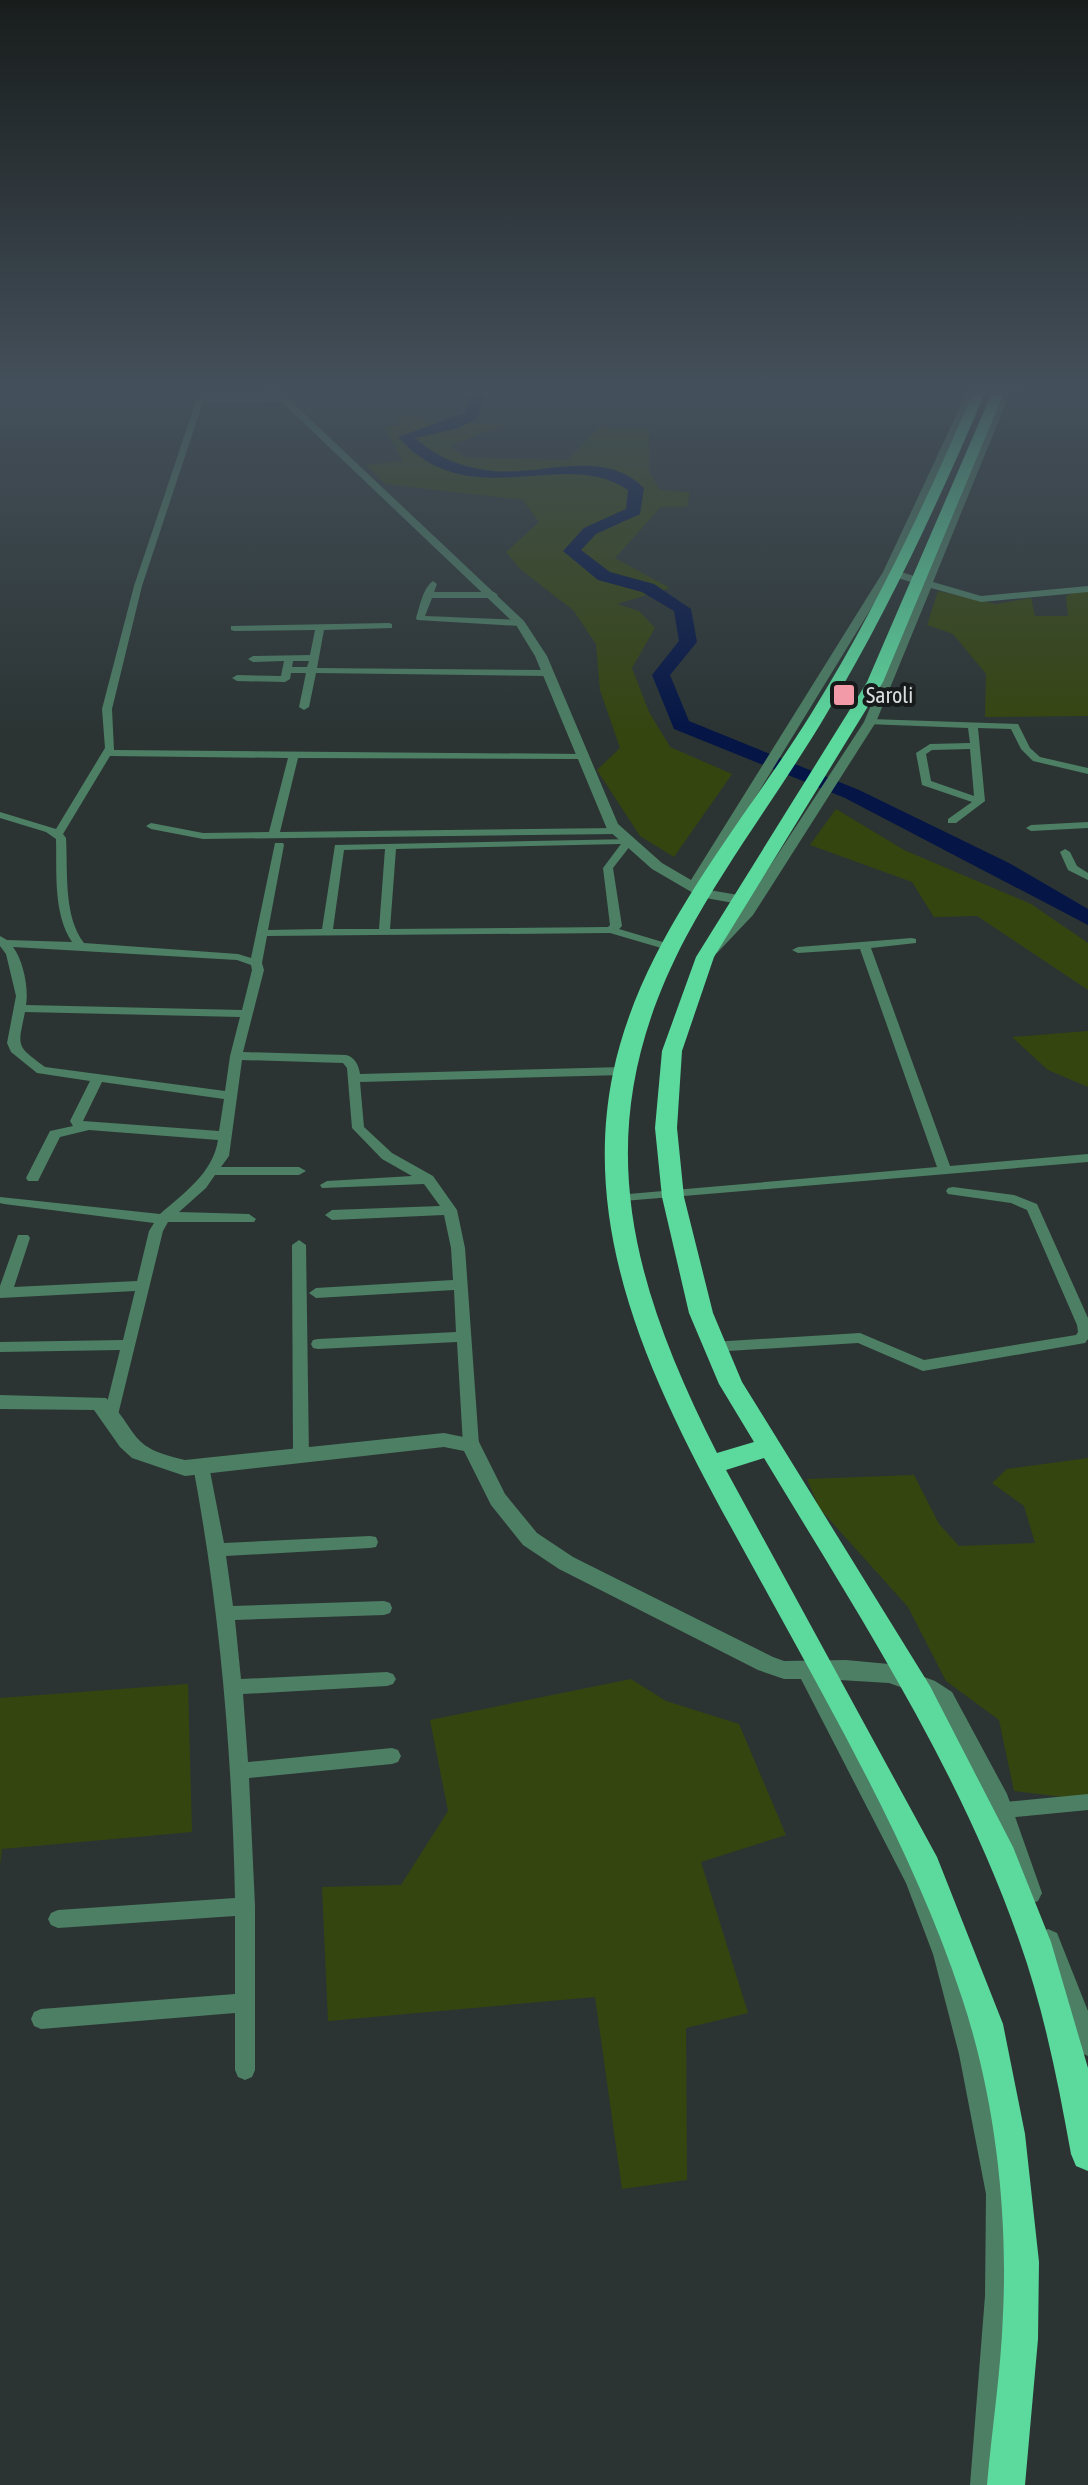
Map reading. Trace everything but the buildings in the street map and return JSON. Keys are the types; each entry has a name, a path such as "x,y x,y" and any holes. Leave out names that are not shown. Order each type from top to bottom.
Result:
{"highway":[{"path":"926,504 893,573 699,890 637,1022 623,1072 618,1110 617,1199 624,1247 653,1346 684,1418 939,1894 990,2038 1018,2212 1022,2292 1006,2485"},
{"path":"955,504 925,581 830,766 747,901 705,957 680,1023 668,1074 667,1142 673,1197 712,1347 990,1811 1062,2027 1088,2154"},
{"path":"710,1466 769,1447"}],"street":[{"path":"81,946 75,942 67,922 55,832 108,753 106,709 138,586 165,504"},
{"path":"396,504 520,623 548,673 617,831 657,866 699,890 747,901"},
{"path":"922,504 893,573 992,599 1088,589"},
{"path":"830,766 870,722 958,504"},
{"path":"432,584 420,618 520,623"},
{"path":"428,595 494,595"},
{"path":"234,628 389,626"},
{"path":"304,708 320,628"},
{"path":"238,678 285,679 289,658"},
{"path":"254,659 548,673"},
{"path":"287,670 314,664"},
{"path":"870,722 1007,725 1020,730 1026,749 1037,759 1088,772"},
{"path":"978,725 980,801"},
{"path":"976,746 930,746 921,754 926,784 980,801"},
{"path":"108,753 583,757"},
{"path":"112,1414 156,1232 165,1217 213,1171 222,1156 236,1056 258,970 256,963 294,756"},
{"path":"952,821 980,801"},
{"path":"0,815 55,832"},
{"path":"1031,828 1088,824"},
{"path":"150,826 203,836 277,840 617,831"},
{"path":"327,933 338,847 629,841"},
{"path":"611,930 616,926 608,868 629,841"},
{"path":"384,933 391,846"},
{"path":"1065,852 1072,868 1088,877"},
{"path":"262,933 611,930 672,948"},
{"path":"3,941 238,957 256,963"},
{"path":"3,941 12,953 22,1008 13,1043 17,1052 41,1070 230,1096"},
{"path":"798,950 912,941"},
{"path":"864,944 897,1027 945,1170"},
{"path":"22,1008 247,1014"},
{"path":"236,1056 337,1057 353,1066 358,1128 387,1156 428,1179 450,1210 458,1248 472,1445 498,1499 530,1539 738,1652 784,1670 907,1676"},
{"path":"354,1078 623,1072"},
{"path":"84,1127 76,1121 98,1077"},
{"path":"33,1178 54,1134 84,1127 224,1136"},
{"path":"617,1199 1088,1158"},
{"path":"213,1171 299,1171"},
{"path":"328,1185 428,1179"},
{"path":"712,1347 860,1338 923,1366 1080,1339 1086,1334 1032,1207 1014,1199 953,1192"},
{"path":"4,1200 165,1217 250,1218"},
{"path":"332,1216 450,1210"},
{"path":"24,1238 2,1292 143,1286"},
{"path":"300,1245 301,1456"},
{"path":"316,1293 460,1285"},
{"path":"318,1344 462,1337"},
{"path":"0,1347 128,1346"},
{"path":"0,1402 99,1403 112,1414 129,1445 150,1459 185,1468 444,1440 472,1445"},
{"path":"201,1466 219,1550 234,1687 246,1906 245,2070"},
{"path":"219,1550 370,1542"},
{"path":"228,1613 384,1608"},
{"path":"816,1670 917,1879 944,1954 972,2054 999,2194 999,2296 985,2485"},
{"path":"234,1687 387,1679"},
{"path":"239,1771 392,1756"},
{"path":"1088,1802 990,1811 1088,2042"},
{"path":"58,1919 246,1906"},
{"path":"40,2019 246,2003"}],"green space":[{"path":"526,504 688,504 661,507 615,558 670,588 617,604 639,611 655,628 632,668 649,712 670,747 732,774 674,857 640,836 597,770 620,748 600,690 596,644 573,610 520,569 506,552 539,522"},
{"path":"938,591 996,604 1031,598 1035,616 1068,616 1066,596 1088,591 1088,716 985,717 986,674 953,634 927,625"},
{"path":"836,809 904,850 1031,904 1088,943 1088,990 977,916 934,917 912,882 810,845"},
{"path":"1088,1031 1088,1087 1048,1070 1012,1037"},
{"path":"1088,1458 1088,1800 1014,1791 999,1720 946,1681 908,1607 819,1508 807,1479 914,1475 939,1524 959,1546 1035,1543 1024,1506 992,1483 1007,1469"},
{"path":"631,1679 666,1701 739,1724 786,1835 701,1862 748,2013 686,2028 687,2180 622,2189 595,1997 328,2021 322,1887 401,1885 448,1811 430,1720"},
{"path":"188,1684 192,1832 2,1849 0,1865 0,1698"}],"waterway":[{"path":"635,504 634,511 590,531 571,551 604,576 648,588 682,609 688,642 661,675 681,725 852,794 1001,868 1088,918"}],"place":[{"name":"Saroli","path":"844,695"}]}
